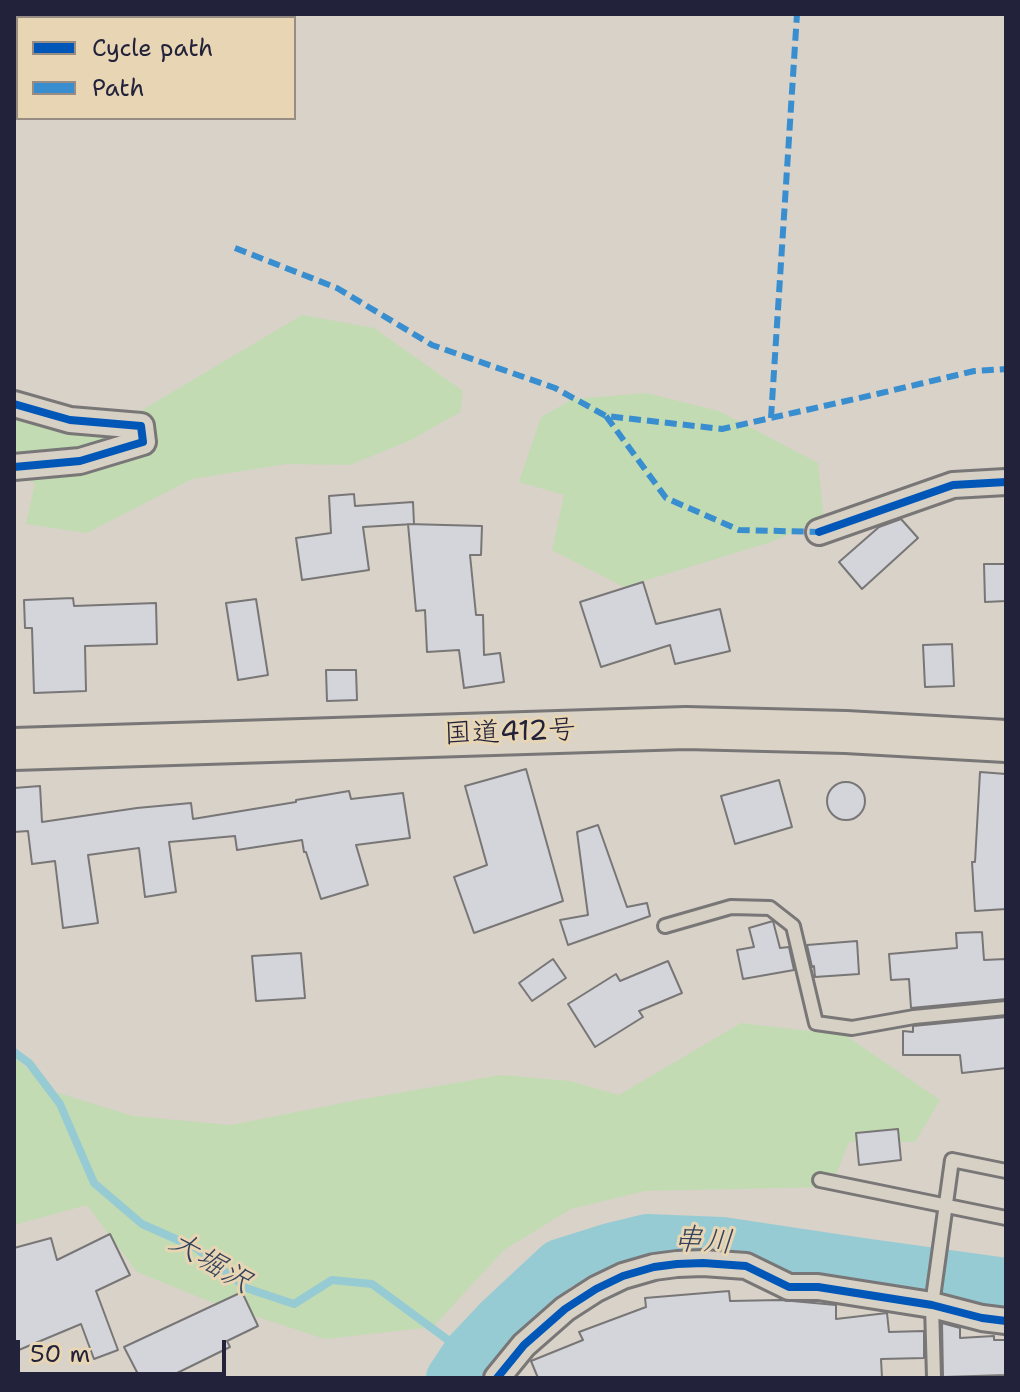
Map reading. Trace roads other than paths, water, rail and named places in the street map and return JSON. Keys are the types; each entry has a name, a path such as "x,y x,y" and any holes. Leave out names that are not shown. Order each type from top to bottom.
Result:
{"highway":[{"name":"国道412号","path":"14,749 686,728 846,732 1006,741"}],"street":[{"path":"14,404 70,420 141,426 143,442 80,461 14,467"},
{"path":"819,532 953,485 1006,482"},
{"path":"497,1378 524,1345 565,1309 623,1276 654,1267 703,1263 746,1266 789,1287 818,1287 932,1305 1006,1321"}],"lane":[{"path":"665,926 731,907 770,908 793,926 816,1023 852,1028 914,1017 1006,1008"},
{"path":"934,1378 932,1305 952,1160 1006,1171"},
{"path":"820,1180 1006,1218"}],"waterway":[{"name":"大堀沢","path":"14,1052 29,1063 60,1104 94,1183 142,1224 196,1248 246,1288 294,1304 332,1280 372,1284 467,1354"},
{"name":"串川","path":"451,1378 467,1354 500,1319 559,1264 647,1239 722,1242 1006,1283"}]}
